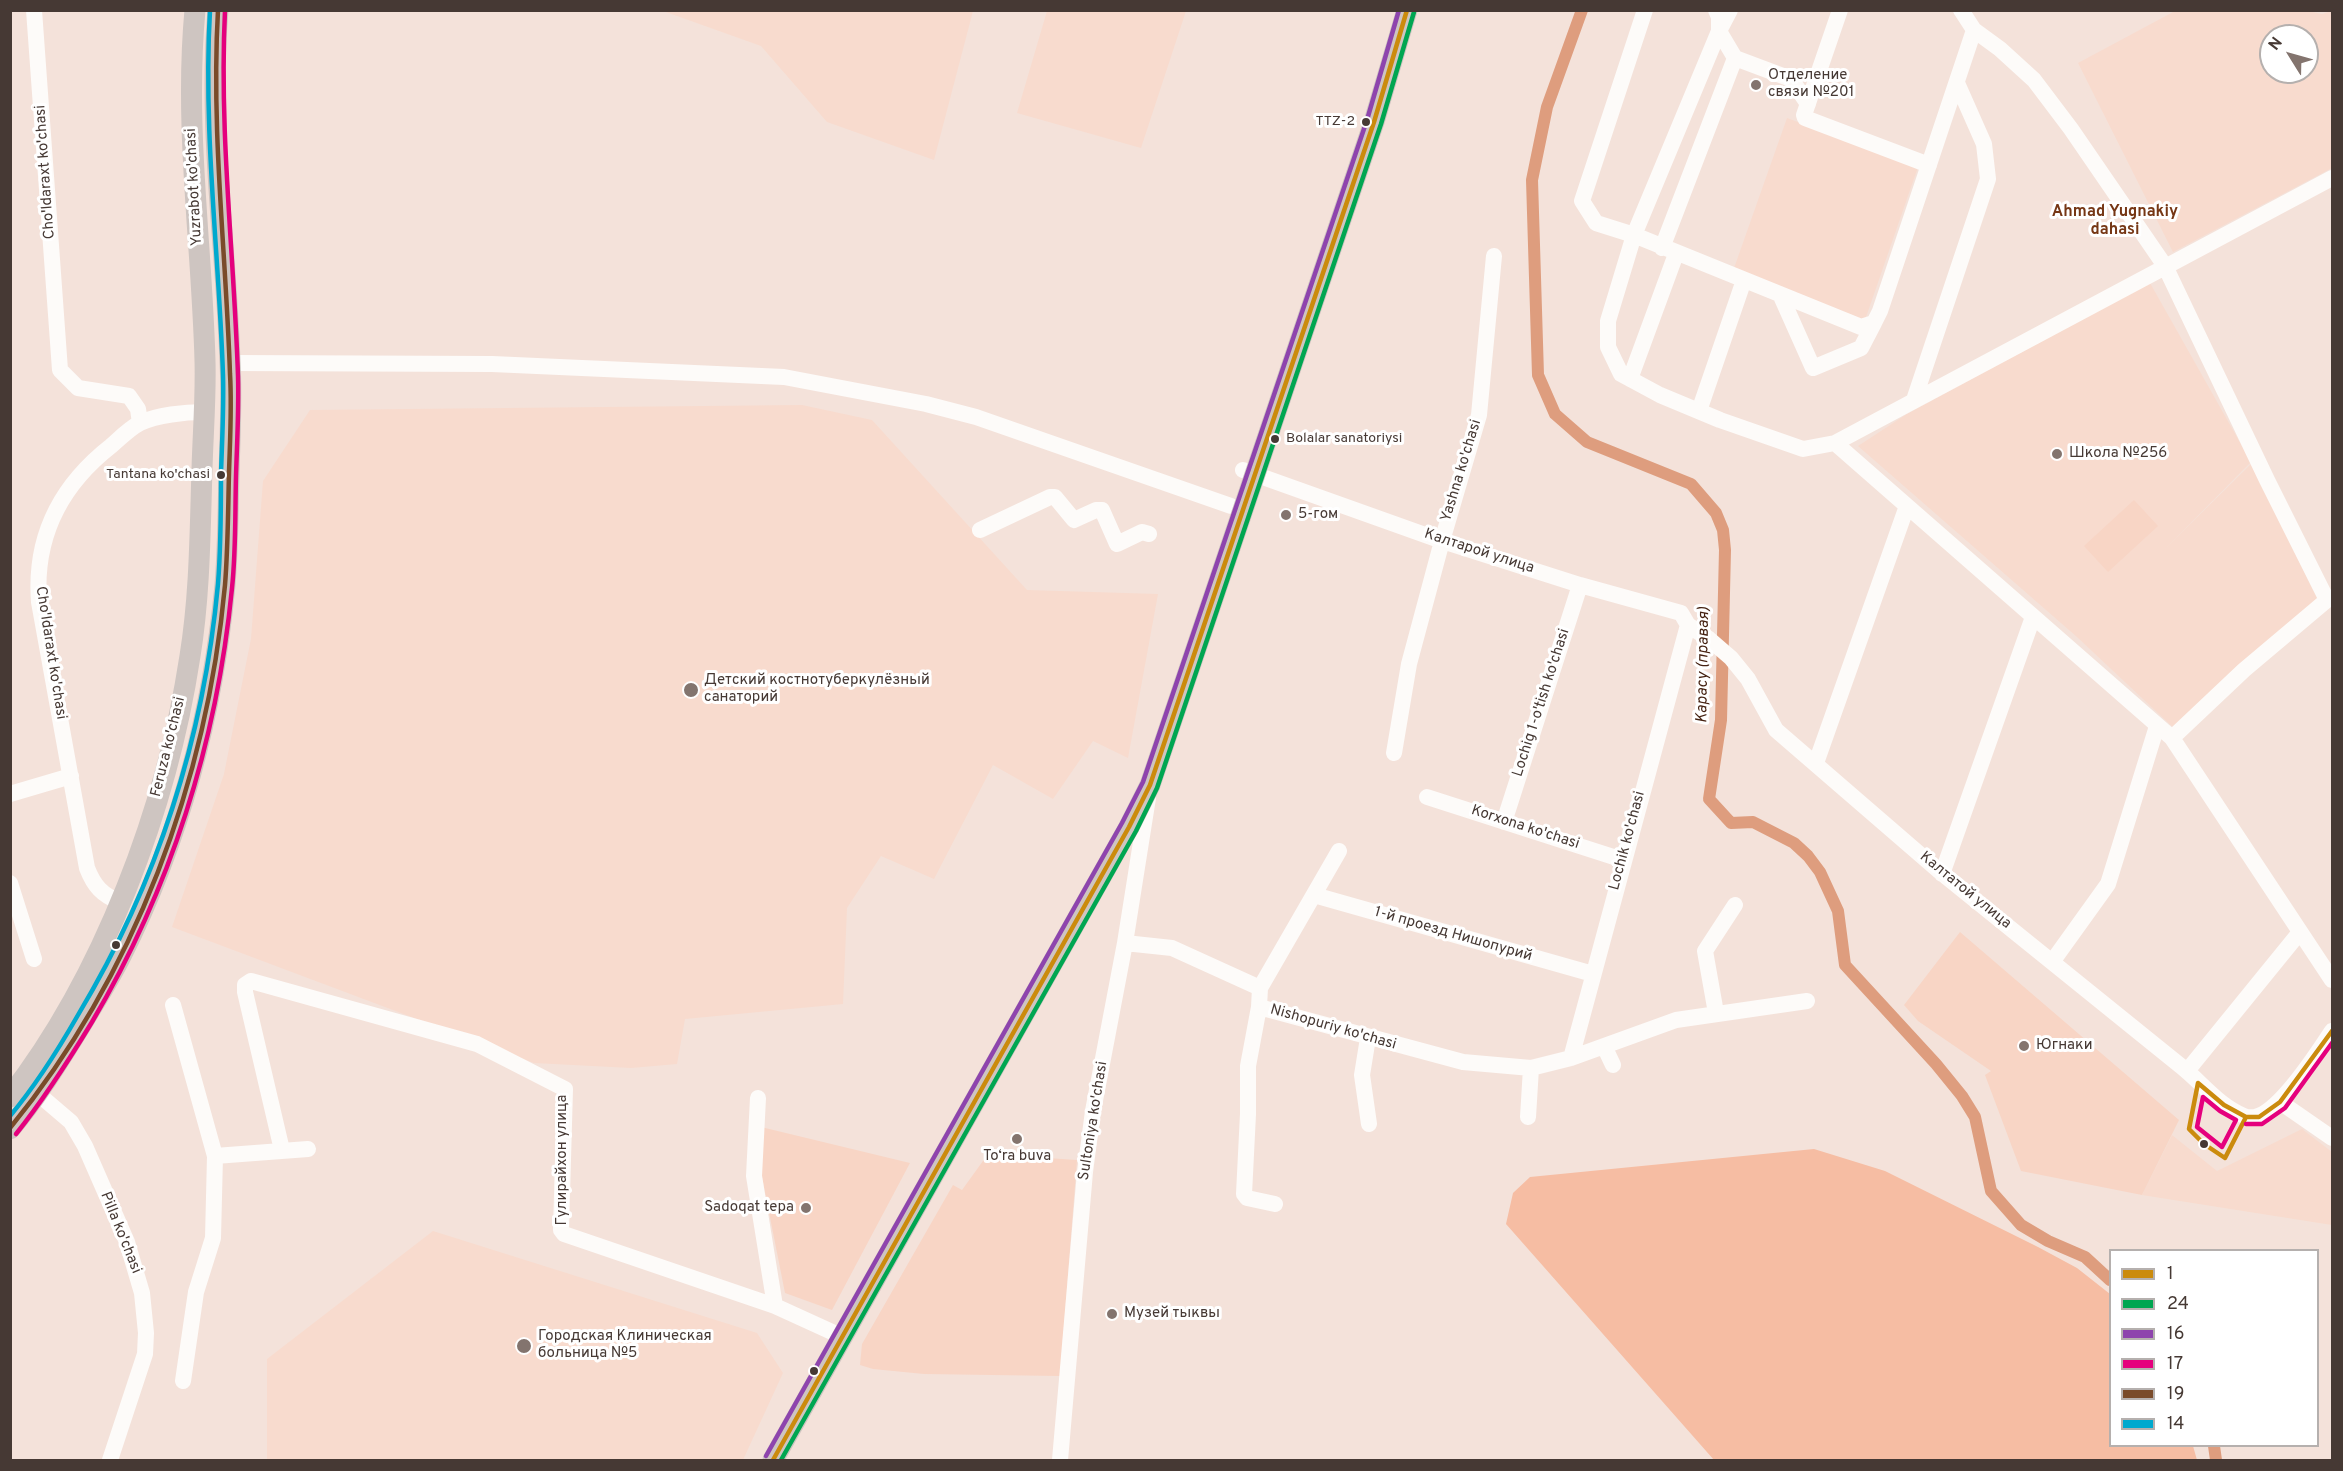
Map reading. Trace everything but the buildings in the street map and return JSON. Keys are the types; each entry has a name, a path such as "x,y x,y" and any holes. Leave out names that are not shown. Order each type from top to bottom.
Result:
{"main road":[{"name":"Yuzrabot ko'chasi","path":"195,10 191,63 192,124 205,363"},
{"name":"Yuzrabot ko'chasi","path":"218,10 214,119 230,363"},
{"path":"1249,472 1362,120 1394,10"},
{"path":"773,1461 837,1334 1139,779 1374,122 1407,10"},
{"path":"205,363 230,363"},
{"name":"Feruza ko'chasi","path":"10,1097 43,1052 86,978 120,902 152,813 177,722 189,662 199,578 205,363"},
{"name":"Feruza ko'chasi","path":"10,1129 37,1094 102,989 136,925 160,868 198,746 212,678 225,584 230,363"},
{"path":"760,1461 837,1334 1129,827 1150,785 1236,508"}],"street":[{"name":"Cho'ldaraxt ko'chasi","path":"34,10 60,370 78,388 129,396 135,402 140,423"},
{"path":"1645,10 1582,201 1596,224 1634,236 1861,327 1874,323"},
{"path":"1716,10 1719,17 1719,31 1735,58 1791,79 1808,104"},
{"path":"1730,10 1719,31 1634,236 1608,321 1608,347 1620,374 1660,395 1803,449 1835,443 2332,178"},
{"path":"1840,10 1804,118 1929,165"},
{"path":"1961,10 1974,30 2000,49 2034,80 2071,129 2165,266 2266,480 2327,600 2244,670 2172,738"},
{"path":"1780,294 1813,368 1861,348 1880,311 1974,30"},
{"path":"1630,379 1669,251 1735,58"},
{"path":"1914,400 1988,179 1984,144 1957,83"},
{"name":"Yashna ko'chasi","path":"1394,753 1409,664 1479,415 1494,256"},
{"path":"1699,411 1744,280"},
{"path":"230,363 492,364 784,377 926,404 976,417 1236,508"},
{"name":"Cho'ldaraxt ko'chasi","path":"120,902 99,891 90,876 79,827 39,602 39,569 42,550 55,512 75,479 103,452 140,423 183,412 204,412"},
{"path":"1835,443 2172,738 2332,980"},
{"name":"Калтарой улица","path":"1249,472 1442,541 1580,585 1681,613 1688,625 1709,639"},
{"path":"980,530 1050,497 1055,497 1074,520 1096,510 1102,510 1117,544 1142,532 1149,534"},
{"path":"1816,763 1907,506"},
{"name":"Lochig 1-o'tish ko'chasi","path":"1504,822 1580,585"},
{"path":"1942,874 2033,617"},
{"name":"Lochik ko'chasi","path":"1571,1058 1688,625"},
{"name":"Калтатой улица","path":"1709,639 1731,658 1748,679 1776,730 1942,874 2187,1071 2224,1105 2246,1117 2259,1117 2280,1102"},
{"path":"2052,962 2108,884 2157,726"},
{"path":"10,794 71,776"},
{"name":"Sultoniya ko'chasi","path":"1060,1461 1085,1172 1093,1111 1125,944 1150,785"},
{"name":"Korxona ko'chasi","path":"1427,797 1623,860"},
{"path":"1260,988 1339,851"},
{"path":"10,883 34,959"},
{"name":"1-й проезд Нишопурий","path":"1314,895 1593,974"},
{"path":"1716,1013 1705,951 1735,905"},
{"path":"2187,1071 2300,932"},
{"name":"Nishopuriy ko'chasi","path":"1125,944 1172,948 1260,988 1259,1007 1463,1062 1531,1068 1571,1058 1676,1020 1807,1001"},
{"name":"Гулирайхон улица","path":"282,1150 245,992 245,985 251,981 477,1044 565,1089 561,1230 564,1234 776,1306"},
{"path":"173,1005 215,1156 213,1238 196,1292 183,1381"},
{"path":"1259,1007 1248,1066 1244,1194 1247,1197 1275,1204"},
{"path":"2332,1031 2280,1102 2332,1138"},
{"path":"1368,1038 1362,1075 1370,1124"},
{"path":"1604,1046 1613,1065"},
{"path":"1528,1117 1531,1068"},
{"name":"Pilla ko'chasi","path":"37,1094 71,1122 84,1146 127,1242 142,1293 145,1354 110,1461"},
{"path":"758,1098 754,1176 776,1306 837,1334"},
{"path":"215,1156 308,1149"}],"shaded area":[{"path":"2303,10 2322,14 2332,11 2332,168 2173,252 2078,63 2175,11"},
{"path":"663,11 973,11 934,160 827,122 761,46"},
{"path":"1047,11 1186,11 1141,148 1017,113"},
{"path":"1787,118 1918,167 1865,320 1733,271"},
{"name":"Школа №256","path":"2150,283 2251,462 2164,550 2251,464 2317,598 2176,730 2077,637 1858,446 1907,414"},
{"name":"Детский костнотуберкулёзный санаторий","path":"802,405 872,420 1027,590 1158,594 1128,758 1093,741 1053,799 993,765 934,879 881,856 847,908 843,1004 685,1019 677,1064 631,1068 534,1063 172,927 224,774 251,639 263,481 310,410"},
{"path":"2134,500 2158,526 2108,572 2084,546"},
{"name":"Югнаки","path":"1960,932 2179,1120 2142,1195 2021,1171 1985,1075 1991,1071 1918,1021 1904,1005"},
{"path":"761,1127 910,1163 832,1310 785,1293 760,1167"},
{"path":"2302,1129 2332,1152 2332,1225 2142,1195 2172,1135 2217,1171"},
{"path":"1814,1149 1885,1171 2077,1268 2109,1293 2109,1447 2193,1447 2197,1460 1714,1460 1506,1224 1513,1193 1530,1177"},
{"path":"988,1154 1077,1160 1060,1376 924,1374 873,1369 860,1365 862,1344 953,1185 962,1190"},
{"name":"Городская Клиническая больница №5","path":"433,1231 757,1333 783,1373 743,1460 267,1460 267,1359"}],"waterway":[{"name":"Карасу (правая)","path":"1582,10 1547,107 1532,180 1538,375 1555,414 1587,442 1691,484 1716,513 1723,530 1725,550 1721,720 1709,799 1731,823 1753,822 1794,843 1808,856 1820,872 1838,911 1845,965 1936,1064 1962,1096 1975,1117 1991,1191 2021,1225 2048,1241 2085,1257 2109,1279"},
{"name":"Карасу (правая)","path":"2214,1447 2216,1460"}],"transit line":[{"name":"14","path":"10,1116 38,1080 63,1041 106,965 131,913 172,807 201,697 218,584 223,400 210,147 208,56 210,10"},
{"name":"19","path":"10,1128 54,1069 94,1006 128,941 158,873 182,803 201,731 216,658 226,571 231,411 216,101 218,10"},
{"name":"17","path":"16,1134 56,1079 92,1022 145,919 186,813 215,702 225,645 233,574 238,413 224,102 225,10"},
{"name":"16","path":"766,1456 1143,782 1367,120 1399,10"},
{"name":"1","path":"773,1460 1129,827 1150,785 1374,122 1407,10"},
{"name":"24","path":"781,1460 1136,831 1157,788 1381,124 1414,12"},
{"name":"1","path":"2246,1117 2259,1117 2280,1102 2332,1031"},
{"name":"17","path":"2246,1124 2262,1124 2285,1108 2332,1043"},
{"name":"1","path":"2198,1083 2224,1105 2246,1117 2225,1158 2204,1144 2189,1129 2198,1083"},
{"name":"17","path":"2203,1097 2236,1120 2222,1147 2197,1127 2203,1097"}],"place":[{"name":"Отделение связи №201","path":"1756,85"},
{"name":"TTZ-2","path":"1366,122"},
{"name":"Bolalar sanatoriysi","path":"1275,439"},
{"name":"Школа №256","path":"2057,454"},
{"name":"Tantana ko'chasi","path":"221,475"},
{"name":"5-гом","path":"1286,515"},
{"name":"Детский костнотуберкулёзный санаторий","path":"691,690"},
{"name":"Югнаки","path":"2024,1046"},
{"name":"To‘ra buva","path":"1017,1139"},
{"name":"Sadoqat tepa","path":"806,1208"},
{"name":"Музей тыквы","path":"1112,1314"},
{"name":"Городская Клиническая больница №5","path":"524,1346"}],"district":[{"name":"Ahmad Yugnakiy dahasi","path":"2115,222"}]}
